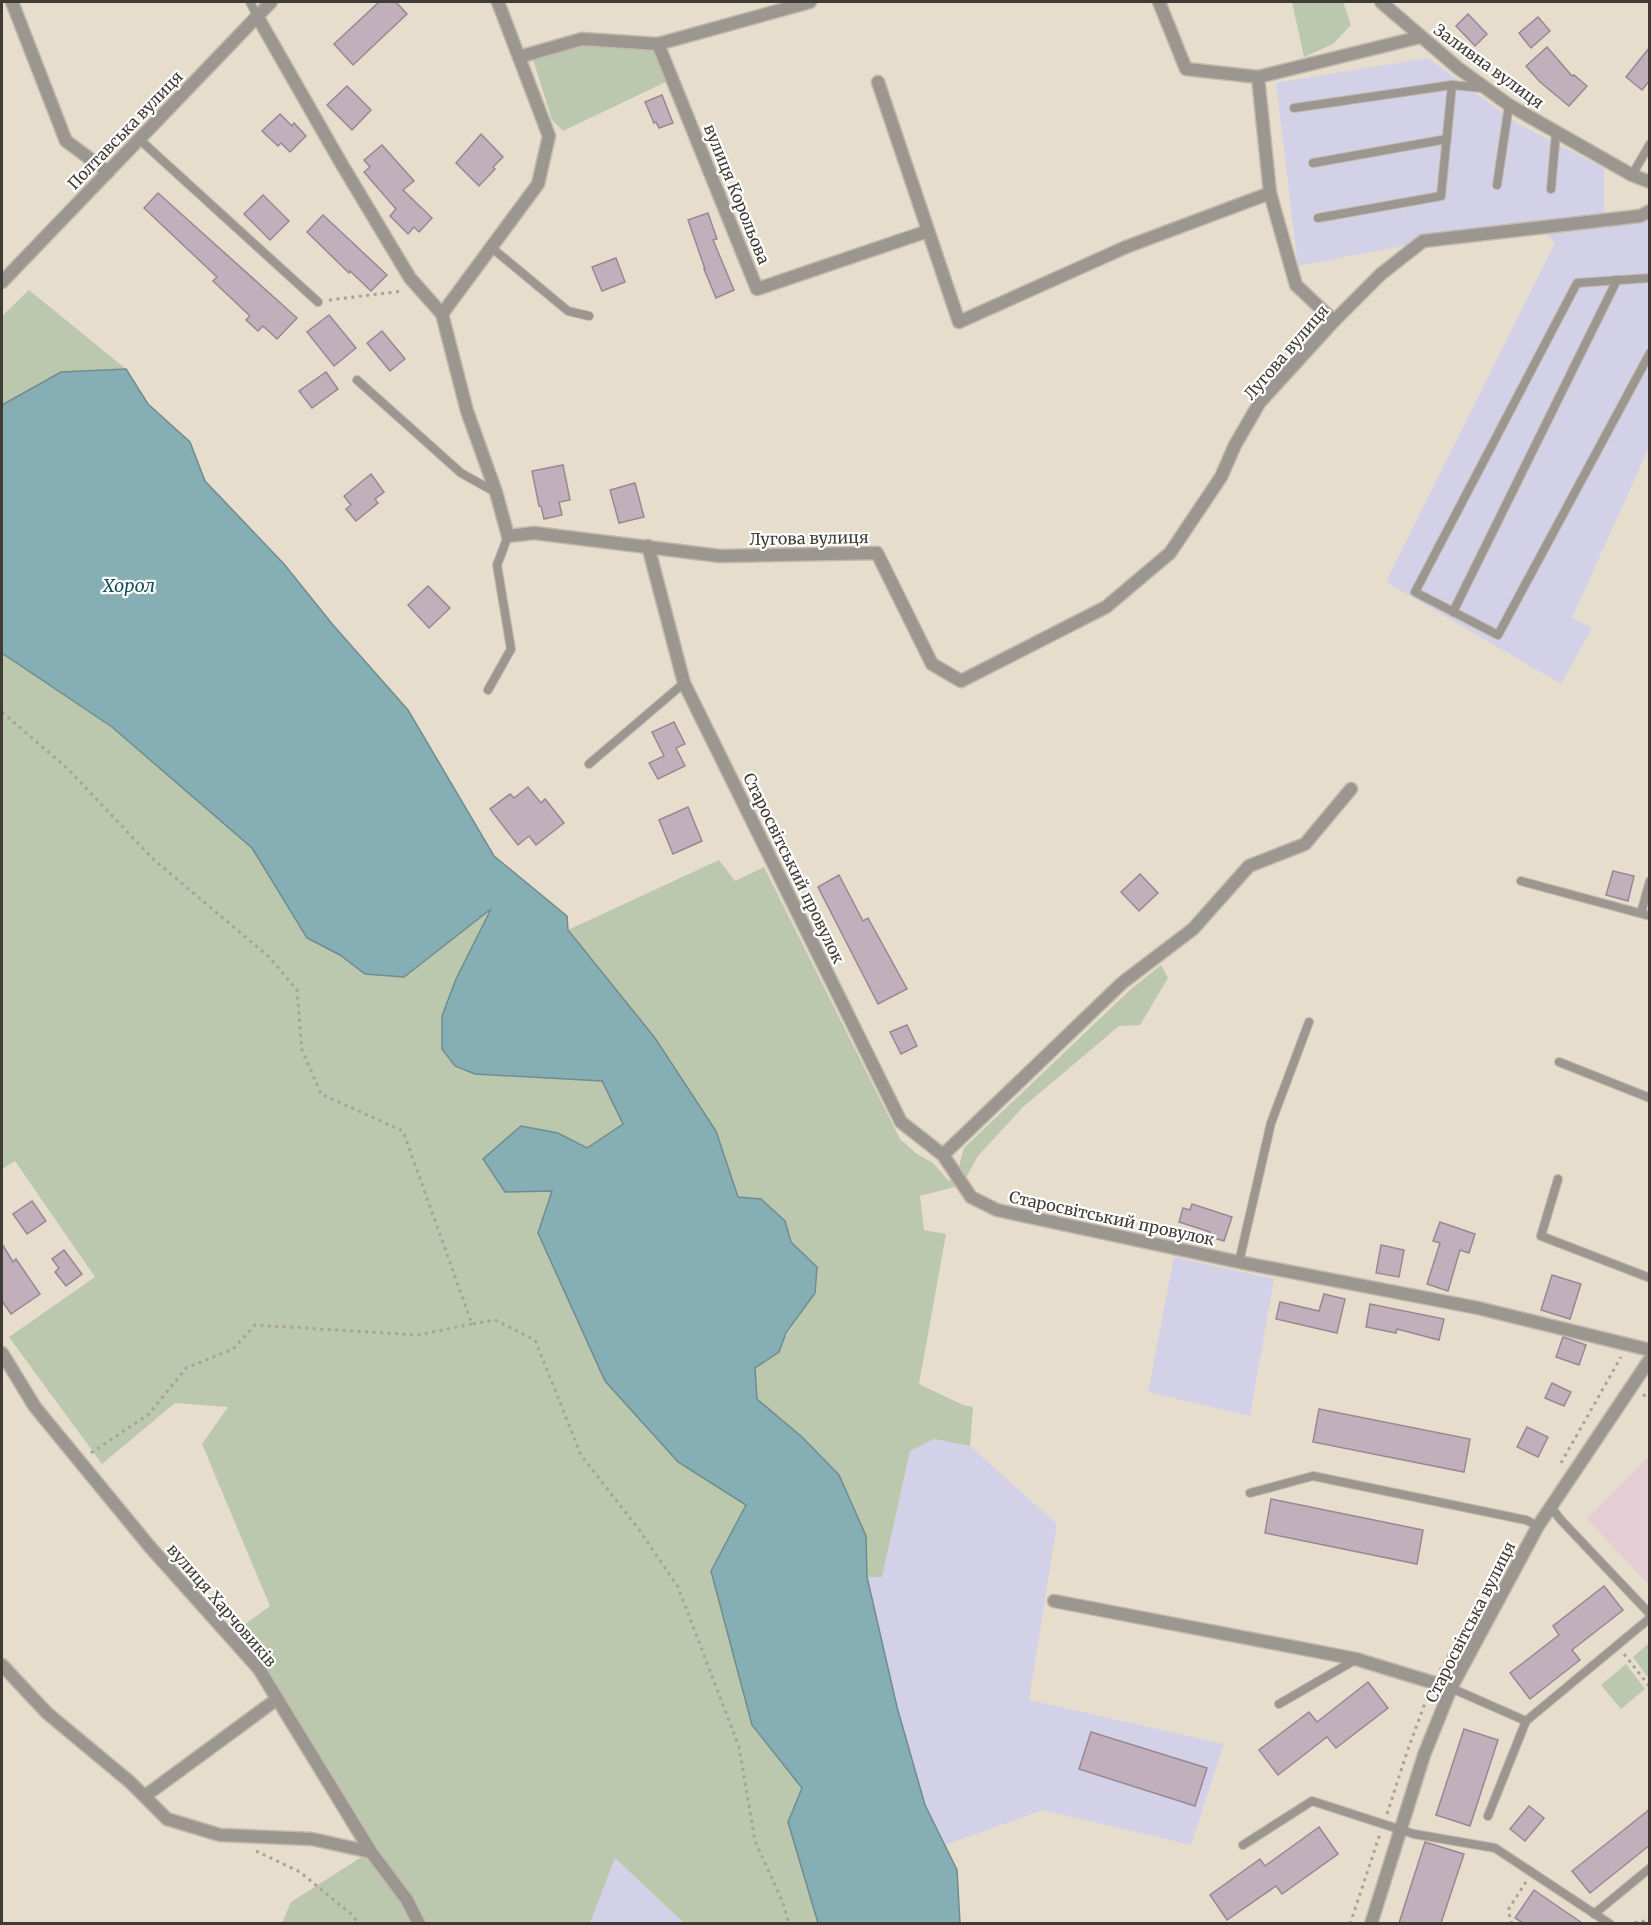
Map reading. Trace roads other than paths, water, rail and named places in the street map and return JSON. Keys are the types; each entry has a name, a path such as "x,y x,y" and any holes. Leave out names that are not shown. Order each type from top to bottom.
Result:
{"street":[{"path":"12,2 66,141 108,172"},
{"name":"Полтавська вулиця","path":"2,282 271,2"},
{"path":"442,314 538,184 549,136 498,2"},
{"path":"519,57 582,39 658,44 810,2"},
{"path":"1159,2 1186,69 1258,77 1420,38"},
{"name":"Заливна вулиця","path":"1380,2 1420,38 1509,105 1632,175 1650,182"},
{"path":"257,16 410,278 442,314 467,411 496,492 508,536"},
{"name":"вулиця Корольова","path":"658,44 757,289 928,231"},
{"path":"1258,77 1270,193 1296,285 1334,321"},
{"path":"878,82 959,322 1126,247 1270,193"},
{"name":"Лугова вулиця","path":"508,536 534,533 720,556 877,553 932,664 961,681 1106,607 1170,553 1221,477 1235,445 1260,402 1334,321 1381,274 1424,241 1640,216 1650,211"},
{"name":"Старосвітський провулок","path":"648,546 684,683 901,1122 943,1155 971,1197 997,1210 1239,1262 1478,1308 1650,1350"},
{"path":"943,1155 1122,983 1193,929 1249,866 1305,844 1351,789"},
{"name":"вулиця Харчовиків","path":"2,1353 34,1407 150,1547 259,1669 371,1852 407,1900 418,1923"},
{"name":"Старосвітська вулиця","path":"1371,1923 1424,1755 1451,1688 1539,1526 1650,1359"},
{"path":"1054,1601 1356,1659 1451,1688"},
{"path":"2,1665 47,1713 130,1782 168,1819 220,1835 312,1839 371,1852"},
{"path":"145,1796 277,1699"}],"lane":[{"path":"250,2 257,16"},
{"path":"1294,108 1452,85 1487,88"},
{"path":"1318,218 1442,196 1452,85"},
{"path":"1497,185 1509,105"},
{"path":"1551,189 1556,132"},
{"path":"139,139 318,302"},
{"path":"1313,163 1447,139"},
{"path":"1632,175 1650,144"},
{"path":"492,248 568,311 589,316"},
{"path":"1650,278 1577,283 1414,592 1498,635 1650,353"},
{"path":"1453,612 1617,280"},
{"path":"357,380 461,473 496,492"},
{"path":"488,690 511,649 497,565 508,536"},
{"path":"589,764 684,683"},
{"path":"1521,881 1645,915 1650,881"},
{"path":"1239,1262 1271,1123 1309,1022"},
{"path":"1559,1062 1650,1098"},
{"path":"1558,1179 1541,1236 1650,1278"},
{"path":"1250,1493 1313,1476 1526,1520 1539,1526"},
{"path":"1488,1816 1526,1721 1650,1616 1551,1507"},
{"path":"1279,1704 1356,1659"},
{"path":"1451,1688 1526,1721"},
{"path":"1243,1845 1312,1801 1414,1834 1495,1848 1610,1923"},
{"path":"1594,1914 1650,1868"}],"water":[{"name":"Хорол","path":"126,369 148,404 190,442 205,481 284,564 333,625 408,710 494,856 567,916 568,930 655,1038 716,1131 738,1197 761,1199 785,1221 791,1242 817,1267 815,1293 786,1333 779,1352 755,1368 757,1399 802,1437 839,1475 866,1536 867,1577 897,1707 925,1805 957,1870 960,1923 818,1923 788,1822 802,1788 752,1725 711,1571 746,1505 678,1462 605,1381 538,1233 552,1191 505,1192 483,1159 521,1126 558,1133 587,1148 623,1124 602,1081 475,1074 455,1066 442,1049 442,1016 456,979 491,909 404,977 365,974 340,955 307,938 252,848 112,727 2,653 2,405 61,372"}]}
